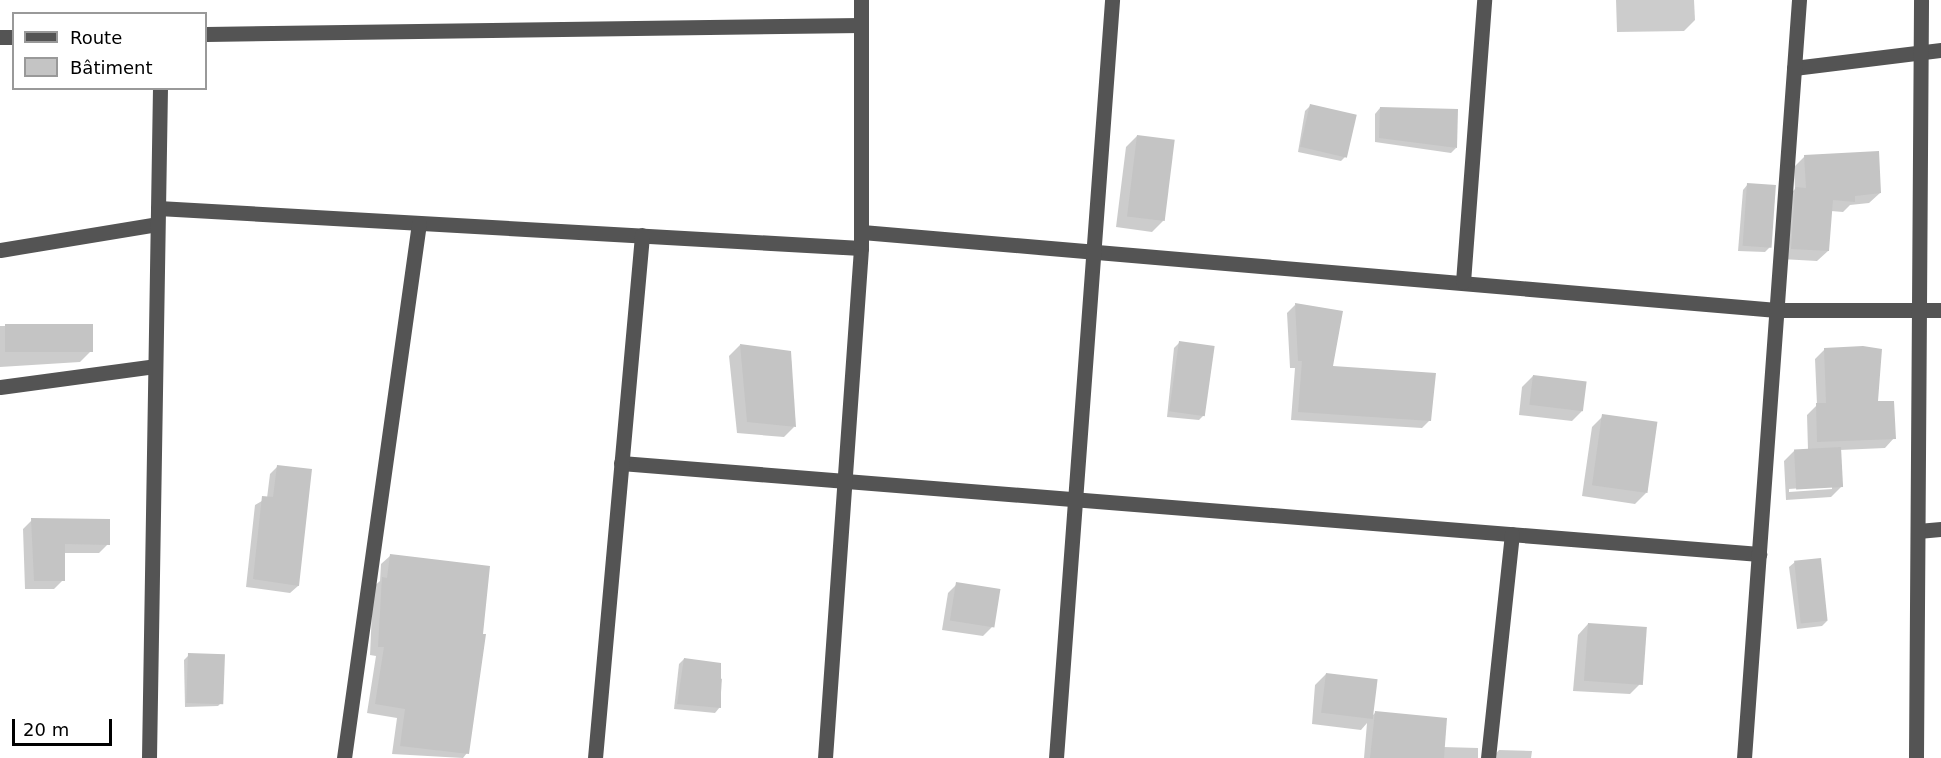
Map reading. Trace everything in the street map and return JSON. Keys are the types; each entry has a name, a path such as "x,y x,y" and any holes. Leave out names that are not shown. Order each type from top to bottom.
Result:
{"street":[{"path":"825,758 862,240 861,0"},
{"path":"1056,758 1112,0"},
{"path":"1463,282 1484,0"},
{"path":"1744,758 1799,0"},
{"path":"1916,758 1921,0"},
{"path":"207,34 861,25"},
{"path":"1794,68 1941,50"},
{"path":"149,758 160,90"},
{"path":"158,208 642,235 862,240 1094,250 1777,310 1919,312 1941,310"},
{"path":"344,758 419,223"},
{"path":"0,250 157,224"},
{"path":"595,758 642,235"},
{"path":"0,387 155,366"},
{"path":"621,463 1759,554"},
{"path":"1918,531 1941,529"},
{"path":"1488,758 1512,534"}],"building":[{"path":"1310,104 1357,115 1347,158 1300,147"},
{"path":"1380,107 1458,109 1457,148 1379,138"},
{"path":"1137,135 1175,140 1165,221 1127,216"},
{"path":"1879,151 1881,193 1855,196 1855,202 1833,200 1829,251 1791,249 1795,187 1806,188 1804,155"},
{"path":"1747,183 1776,185 1772,248 1743,246"},
{"path":"1295,303 1343,311 1333,366 1436,373 1431,421 1298,412 1302,361 1298,361"},
{"path":"5,324 93,324 93,352 5,352"},
{"path":"1179,341 1215,346 1205,416 1169,411"},
{"path":"740,344 791,351 796,427 747,422"},
{"path":"1863,346 1882,349 1878,401 1894,401 1896,439 1817,442 1816,403 1826,403 1824,348"},
{"path":"1533,375 1587,382 1583,411 1529,405"},
{"path":"1602,414 1657,422 1647,493 1592,485"},
{"path":"1841,447 1843,487 1796,489 1794,449"},
{"path":"277,465 312,469 299,586 253,579 262,496 273,497"},
{"path":"31,518 110,519 110,545 65,544 65,581 34,581"},
{"path":"390,554 490,566 483,634 486,634 469,754 400,746 405,709 375,704 384,647 378,647 382,577 387,578"},
{"path":"1821,558 1828,621 1801,623 1794,561"},
{"path":"956,582 1000,589 994,628 950,621"},
{"path":"1588,623 1647,627 1643,685 1584,681"},
{"path":"188,653 225,654 223,704 186,703"},
{"path":"684,658 721,663 721,708 677,704"},
{"path":"1326,673 1378,679 1373,719 1321,713"},
{"path":"1375,711 1447,718 1444,758 1370,758"}]}
